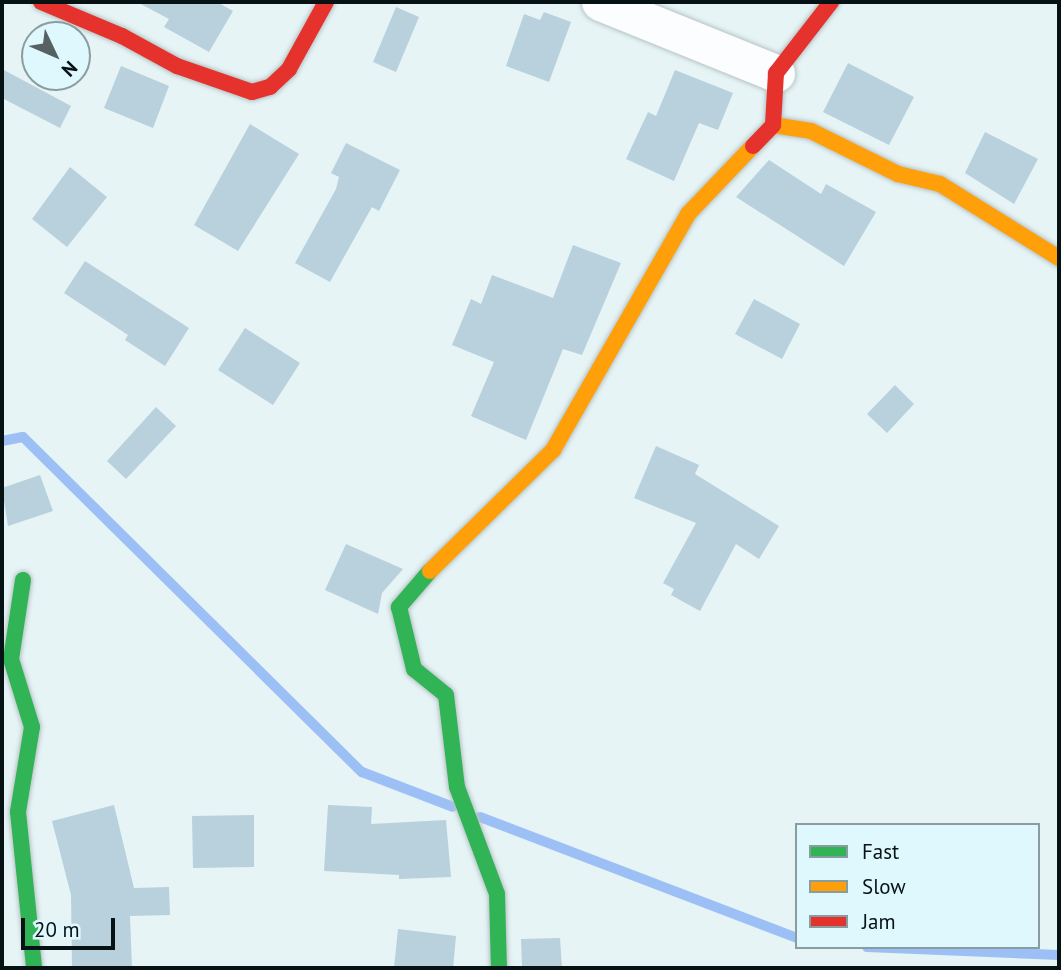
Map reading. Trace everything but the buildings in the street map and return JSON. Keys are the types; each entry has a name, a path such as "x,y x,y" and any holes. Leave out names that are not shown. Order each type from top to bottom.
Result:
{"street":[{"path":"41,2 122,36 177,66 252,92 270,87 289,69 326,2"},
{"path":"600,2 776,73"},
{"path":"499,968 497,894 457,788 446,695 414,669 399,607 440,559 553,450 688,214 774,125 776,73 831,2"},
{"path":"774,125 811,131 898,174 940,184 1059,258"},
{"path":"23,580 11,659 32,727 18,812 34,968"}],"waterway":[{"path":"2,441 23,437 362,772 453,807"},
{"path":"480,817 795,937"},
{"path":"915,949 1059,955"}],"traffic: fast":[{"path":"430,571 399,607 414,669 446,695 457,787 497,894 499,968"},
{"path":"23,580 11,659 32,727 18,812 34,968"}],"traffic: slow":[{"path":"773,125 811,131 898,174 940,184 1059,258"},
{"path":"430,571 553,450 688,214 753,146"}],"traffic: jam":[{"path":"41,2 122,36 177,66 252,92 270,87 289,69 326,2"},
{"path":"753,146 773,125 776,73 831,2"}]}
